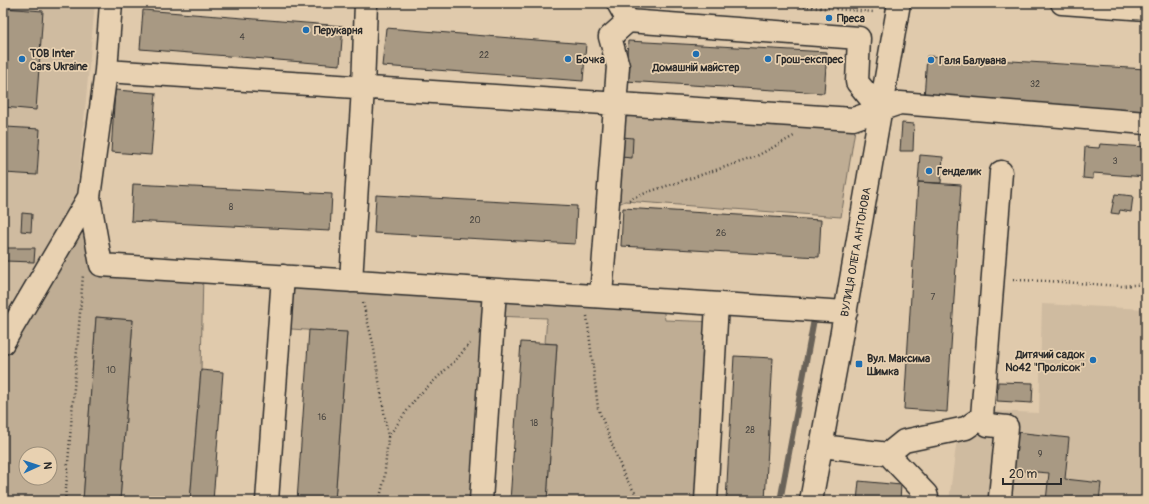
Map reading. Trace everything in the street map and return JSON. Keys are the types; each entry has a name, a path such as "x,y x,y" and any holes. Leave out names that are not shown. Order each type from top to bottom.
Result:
{"street":[{"path":"111,3 106,71 89,197 101,265 846,312"},
{"name":"ВУЛИЦЯ ОЛЕГА АНТОНОВА","path":"811,501 846,312 899,3"},
{"path":"1062,3 1146,9"},
{"path":"351,280 363,88 366,5"},
{"path":"593,296 608,209 616,104 618,66 610,37 623,12 860,38 857,82 880,110"},
{"path":"106,71 853,119 900,103 1146,123"},
{"path":"1000,497 1007,427 988,425 982,417 1001,172"},
{"path":"3,343 89,197"},
{"path":"267,501 283,276"},
{"path":"481,501 495,290"},
{"path":"706,501 717,304"},
{"path":"888,454 904,441 966,428 982,417"},
{"path":"822,446 888,454 926,494 928,501"}],"path":[{"path":"304,3 366,5"},
{"path":"756,3 874,12"},
{"path":"608,209 648,192 754,158 795,136"},
{"path":"65,501 83,275"},
{"path":"992,279 1121,286 1146,284"},
{"path":"351,280 358,287 365,306 373,343 388,437 384,481 379,501"},
{"path":"593,296 598,408 624,475 640,501"},
{"path":"388,437 417,398 455,361 493,316"}],"shaded area":[{"path":"3,3 95,3 77,195 3,327"},
{"path":"616,104 857,117 841,217 625,201 608,209"},
{"path":"89,197 101,265 203,271 201,370 190,501 120,501 133,320 96,317 83,501 3,501 3,343"},
{"path":"283,276 662,300 665,320 716,322 706,501 547,501 557,344 545,343 547,318 493,316 481,501 335,501 347,333 278,328"},
{"name":"Дитячий садок №42 \"Пролісок\"","path":"1042,304 1146,309 1146,501 949,501 957,438 988,434 990,411 1039,413"}],"building":[{"name":"ТОВ Inter Cars Ukraine","path":"3,8 43,11 36,110 3,107"},
{"path":"143,10 343,26 340,65 140,49"},
{"path":"386,28 586,44 583,81 382,66"},
{"path":"628,41 827,52 824,93 625,81"},
{"path":"927,56 1146,69 1146,112 924,98"},
{"path":"115,90 156,93 151,155 111,152"},
{"path":"902,123 914,124 913,151 900,151"},
{"path":"6,127 40,129 37,175 4,173"},
{"path":"622,137 633,138 632,158 621,157"},
{"path":"1100,144 1146,147 1146,177 1093,173 1093,179 1083,178 1085,147 1099,148"},
{"path":"920,155 943,157 941,183 918,182"},
{"path":"918,182 961,185 947,412 904,409"},
{"path":"133,184 332,194 330,231 131,221"},
{"path":"1115,194 1133,196 1131,212 1120,210 1119,214 1111,213"},
{"path":"376,195 577,206 575,244 374,233"},
{"path":"623,208 821,220 819,257 621,246"},
{"path":"22,213 32,214 31,232 21,231"},
{"path":"6,248 35,248 34,262 5,261"},
{"path":"96,317 133,320 120,501 83,501"},
{"path":"309,330 347,332 335,501 297,501"},
{"path":"521,342 557,344 547,501 510,501"},
{"path":"734,356 773,358 765,501 726,501"},
{"path":"201,370 223,372 213,501 190,501"},
{"path":"998,382 1033,383 1032,403 997,401"},
{"path":"1016,432 1069,438 1065,479 1101,483 1099,501 1046,501 1049,473 1012,470"},
{"path":"859,481 901,485 900,501 857,501"}],"waterway":[{"path":"780,501 815,314"}],"place":[{"name":"Преса","path":"829,18"},
{"name":"Перукарня","path":"306,30"},
{"name":"Домашній майстер","path":"696,54"},
{"name":"ТОВ Inter Cars Ukraine","path":"22,59"},
{"name":"Бочка","path":"568,59"},
{"name":"Грош-експрес","path":"768,59"},
{"name":"Галя Балувана","path":"931,60"},
{"name":"Генделик","path":"929,171"},
{"name":"Дитячий садок №42 \"Пролісок\"","path":"1093,360"},
{"name":"Вул. Максима Шимка","path":"859,364"}]}
